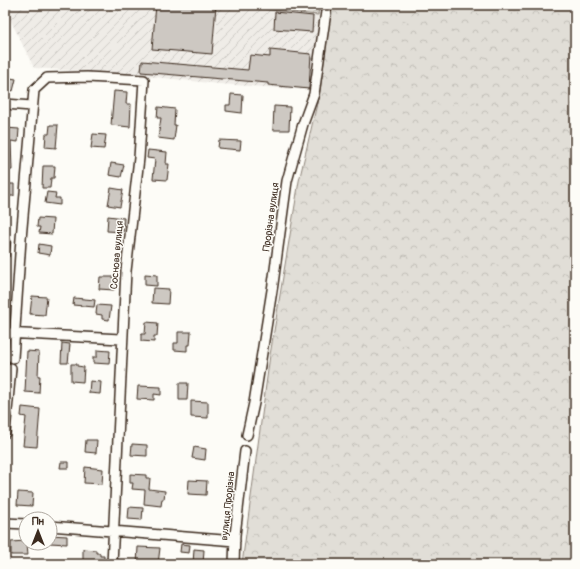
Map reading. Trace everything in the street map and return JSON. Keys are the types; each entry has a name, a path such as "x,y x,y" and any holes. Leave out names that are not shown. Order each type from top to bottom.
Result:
{"street":[{"name":"Прорізна вулиця","path":"247,435 254,403 287,181 303,124 314,94 327,5"},
{"name":"Соснова вулиця","path":"32,106 34,90 47,78 87,77 144,80 139,158 126,271 112,564"},
{"path":"5,104 32,106 10,333 12,363 5,433"},
{"path":"10,333 122,339"},
{"name":"вулиця Прорізна","path":"234,564 235,541 245,451"},
{"path":"5,523 18,524"},
{"path":"58,527 235,541"}],"shaded area":[{"path":"5,5 321,5 310,90 219,84 137,75 34,68 5,9"}],"green space":[{"path":"251,5 319,5 318,15 251,8"},
{"path":"332,5 575,5 575,564 242,564 270,355 299,181 320,91"}],"building":[{"path":"156,5 216,5 212,54 152,49"},
{"path":"275,12 313,16 312,32 274,29"},
{"path":"270,50 311,54 309,89 268,85 268,83 141,72 142,61 248,70 250,55 270,57"},
{"path":"5,77 16,79 13,91 10,90 8,98 5,98"},
{"path":"114,91 127,92 126,104 131,104 130,127 111,125"},
{"path":"231,94 243,95 242,113 226,111 226,105 230,105"},
{"path":"274,106 290,107 289,130 273,130"},
{"path":"158,107 175,109 174,125 176,125 174,140 158,138 161,118 157,118"},
{"path":"50,125 58,125 56,148 45,147 46,134 49,134"},
{"path":"6,128 19,129 18,142 11,141 12,170 5,170"},
{"path":"93,134 106,135 104,149 91,148"},
{"path":"219,140 241,141 240,150 218,148"},
{"path":"148,150 167,152 166,164 169,164 167,180 153,179 155,159 147,158"},
{"path":"111,163 124,165 121,177 109,175"},
{"path":"43,166 55,166 54,178 51,178 50,188 42,188"},
{"path":"5,184 14,184 14,196 5,196"},
{"path":"111,188 123,190 120,207 108,205"},
{"path":"47,192 56,193 55,198 60,198 60,205 45,203"},
{"path":"108,216 124,218 123,232 107,231"},
{"path":"38,218 53,219 52,234 39,233 40,227 37,227"},
{"path":"5,239 11,240 9,257 5,257"},
{"path":"39,244 51,246 50,255 38,253"},
{"path":"145,274 157,275 157,286 145,285"},
{"path":"100,277 115,277 114,290 99,289"},
{"path":"153,288 169,289 168,304 152,303"},
{"path":"32,296 47,297 45,315 30,314"},
{"path":"74,298 95,300 94,307 73,305"},
{"path":"97,305 111,306 109,320 102,319 102,315 96,314"},
{"path":"146,322 158,323 157,336 154,336 154,342 141,341 141,334 145,334"},
{"path":"178,332 191,332 190,345 187,345 187,351 174,350 174,343 178,343"},
{"path":"62,343 70,344 68,363 61,363"},
{"path":"97,350 110,351 109,364 93,363 93,357 97,357"},
{"path":"27,351 39,352 39,393 25,392"},
{"path":"71,364 77,364 77,366 84,367 83,382 71,381"},
{"path":"90,381 101,382 100,394 89,393"},
{"path":"179,383 188,383 187,400 179,400"},
{"path":"138,386 161,387 161,395 154,394 154,400 137,399"},
{"path":"191,401 208,402 208,418 191,417"},
{"path":"22,407 40,409 37,447 23,446 26,417 21,416"},
{"path":"86,440 97,440 96,453 85,452"},
{"path":"132,444 147,445 147,456 131,455"},
{"path":"194,447 206,449 205,460 192,458"},
{"path":"61,462 69,462 69,468 60,468"},
{"path":"85,467 103,469 102,484 84,483"},
{"path":"130,474 146,475 146,478 150,478 149,489 165,491 161,506 144,504 145,490 132,489 133,483 130,483"},
{"path":"189,480 207,481 206,495 188,494"},
{"path":"18,492 33,493 32,506 17,505"},
{"path":"129,507 143,508 142,520 128,519"},
{"path":"58,535 67,536 67,544 58,543"},
{"path":"11,542 18,542 18,551 28,551 28,555 11,555"},
{"path":"181,544 190,545 189,553 180,552"},
{"path":"138,547 160,548 158,564 137,564"},
{"path":"83,549 96,550 96,553 100,553 100,556 104,556 104,562 83,562"},
{"path":"194,549 204,550 203,564 193,564"}]}
